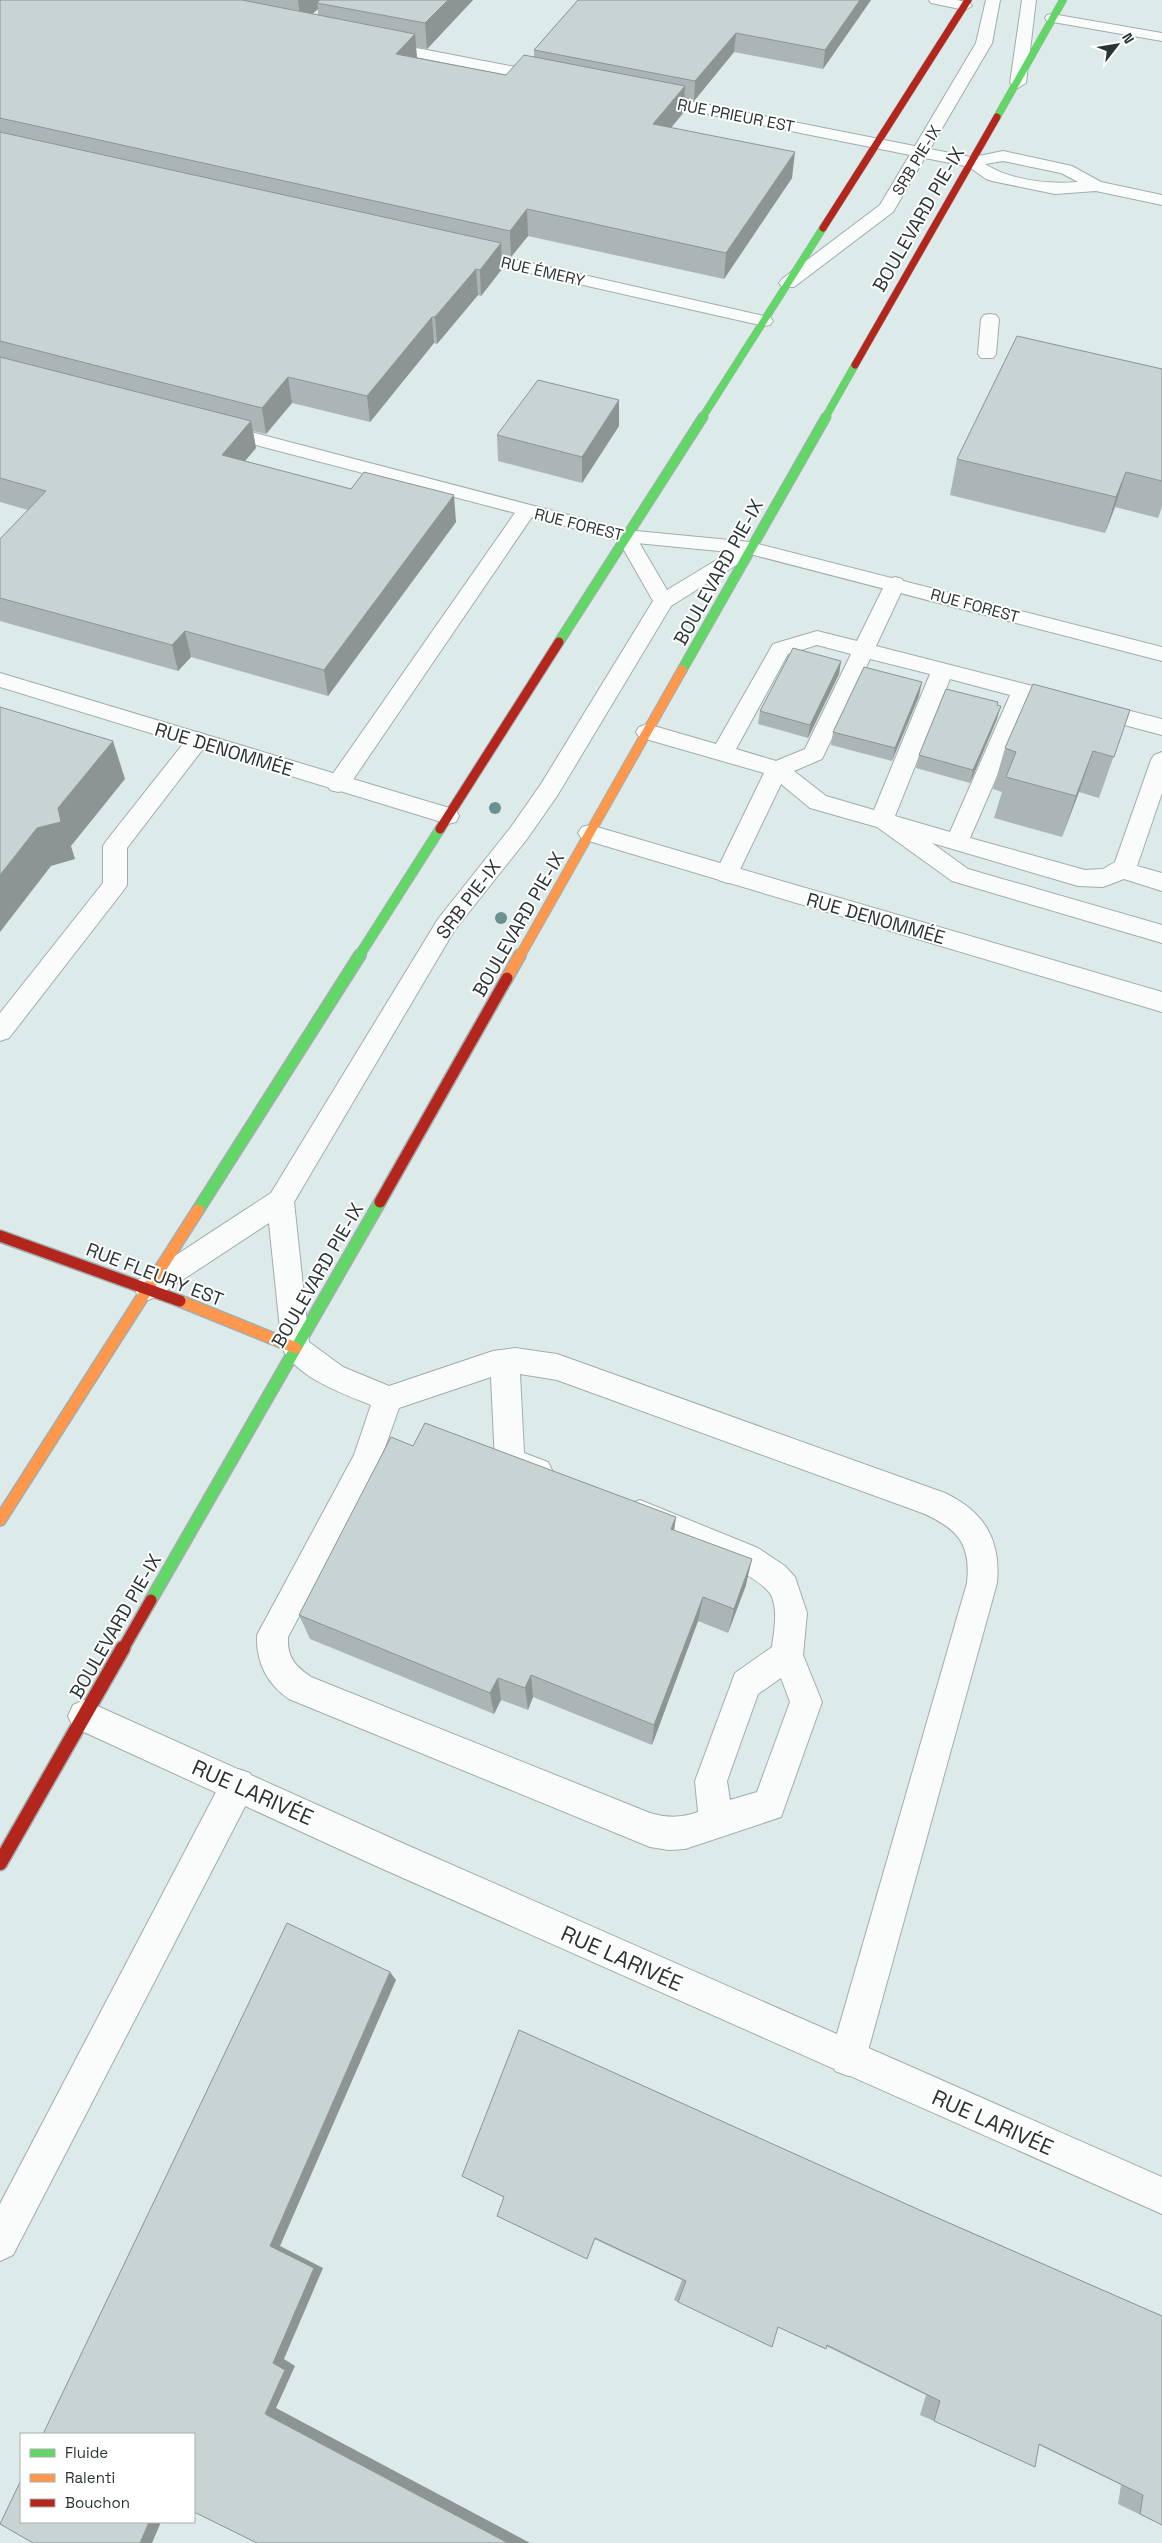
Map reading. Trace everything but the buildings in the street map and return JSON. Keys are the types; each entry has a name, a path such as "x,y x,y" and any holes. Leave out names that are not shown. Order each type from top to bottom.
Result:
{"main road":[{"name":"BOULEVARD PIE-IX","path":"0,1863 590,833 970,162 1018,83 1063,0"},
{"path":"0,1520 626,536 878,144 966,3"},
{"name":"RUE FLEURY EST","path":"0,1236 148,1288 296,1348"}],"street":[{"path":"936,0 966,3"},
{"name":"SRB PIE-IX","path":"788,283 887,208 984,44 993,0"},
{"path":"1018,83 1029,0"},
{"path":"1052,18 1162,37"},
{"path":"364,42 560,80"},
{"name":"RUE PRIEUR EST","path":"628,94 970,162"},
{"path":"970,162 992,176 1055,188 1096,186 1162,200"},
{"name":"RUE ÉMERY","path":"448,250 764,321"},
{"path":"987,354 990,319"},
{"name":"RUE FOREST","path":"202,425 626,536 750,548 1162,654"},
{"path":"338,784 526,511"},
{"path":"626,536 663,601"},
{"name":"SRB PIE-IX","path":"148,1288 280,1201 446,925 519,833 549,790 663,601 750,548"},
{"path":"727,874 777,769 814,754 862,649 895,584"},
{"path":"722,754 780,649 816,638 1162,727"},
{"path":"882,819 943,670"},
{"name":"RUE DENOMMÉE","path":"0,680 448,816"},
{"path":"957,842 1024,691"},
{"path":"647,732 777,769 818,802 1089,879 1110,877 1122,870 1132,851 1162,760"},
{"path":"0,1031 115,885 115,846 198,740"},
{"path":"882,819 960,875 1162,934"},
{"name":"RUE DENOMMÉE","path":"590,833 1162,1002"},
{"path":"1122,870 1162,882"},
{"path":"280,1201 296,1348 333,1376 388,1399 468,1371 505,1362 537,1362 557,1366 950,1509 962,1519 979,1542 984,1556 982,1583 848,2058"},
{"path":"505,1362 510,1461 565,1483"},
{"path":"388,1399 366,1460 273,1635 274,1660 280,1672 300,1688 650,1830 677,1835 690,1833 716,1822 769,1805 806,1702 787,1655 792,1613 784,1587 764,1567 747,1558 620,1506"},
{"path":"716,1822 711,1781 746,1684 787,1655"},
{"name":"RUE LARIVÉE","path":"84,1716 848,2058 1162,2196"},
{"path":"0,2242 238,1785"}],"traffic: fast":[{"path":"997,117 1063,0"},
{"path":"559,642 823,228"},
{"path":"682,670 855,365"},
{"path":"198,1210 440,829"},
{"path":"151,1600 380,1202"}],"traffic: slow":[{"path":"507,978 682,670"},
{"path":"0,1520 198,1210"},
{"path":"180,1301 296,1348"}],"traffic: jam":[{"path":"823,228 968,0"},
{"path":"855,365 997,117"},
{"path":"440,829 559,642"},
{"path":"380,1202 507,978"},
{"path":"0,1236 180,1301"},
{"path":"0,1863 151,1600"}]}
